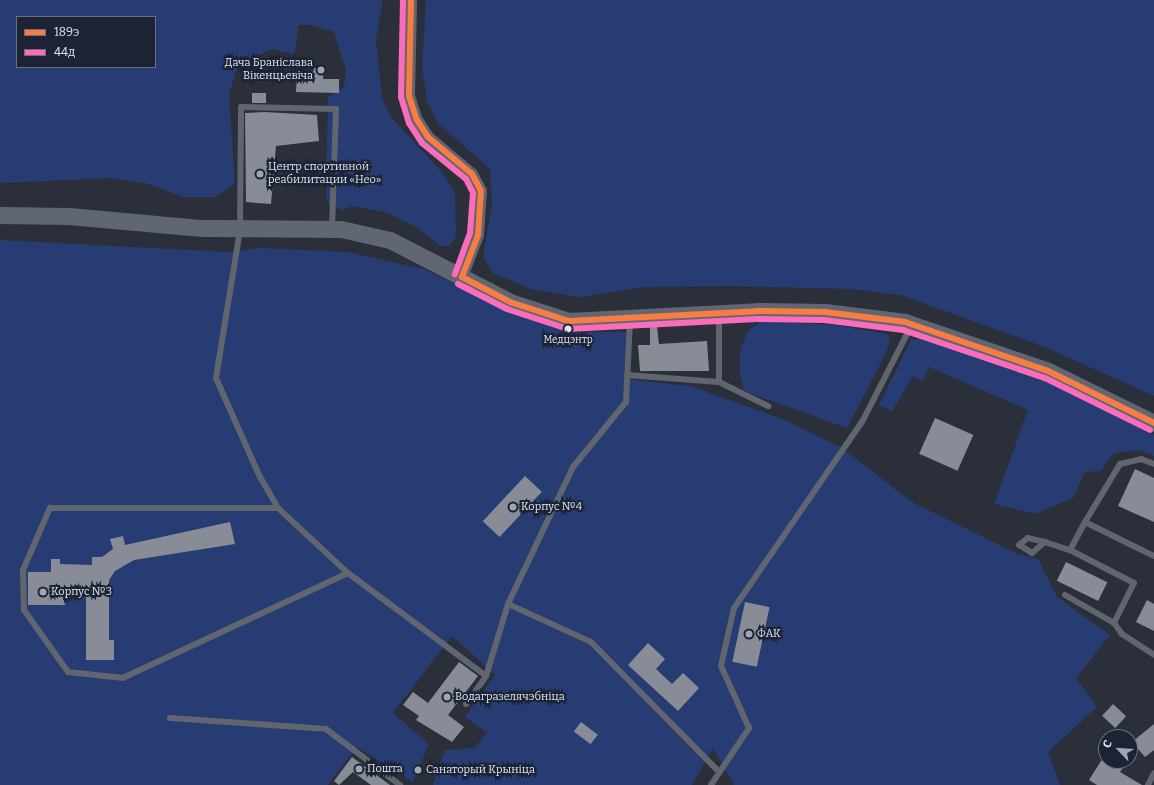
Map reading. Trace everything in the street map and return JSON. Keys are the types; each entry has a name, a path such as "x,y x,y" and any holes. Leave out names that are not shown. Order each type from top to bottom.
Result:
{"street":[{"path":"411,0 409,96 417,120 428,137 472,174 481,191 478,235 462,277"},
{"path":"0,215 240,229 332,228 390,240 510,302 555,318 584,322 719,314 825,312 905,322 1048,371 1154,423"}],"lane":[{"path":"332,228 336,109 241,107 240,229 216,378 260,477 278,508 348,573 486,676"},
{"path":"719,314 719,382"},
{"path":"466,704 486,676 508,604 573,467 626,402 630,320"},
{"path":"711,785 749,728 721,666 734,608 862,422 907,334 905,322"},
{"path":"627,375 719,382 768,406"},
{"path":"1070,550 1120,464 1141,459 1154,464"},
{"path":"278,508 50,508 24,570 24,610 68,672 123,678 348,573"},
{"path":"1085,522 1154,556"},
{"path":"1044,542 1070,550 1134,583 1114,622"},
{"path":"1066,595 1114,622 1122,634 1154,654"},
{"path":"508,604 591,642 719,772"},
{"path":"170,718 326,729 400,785"},
{"path":"1148,785 1154,773"}],"shaded area":[{"path":"0,0 383,0 376,40 382,98 391,117 443,173 455,193 456,237 449,246 440,246 418,228 388,213 352,206 343,210 329,205 326,198 328,97 344,87 346,70 334,32 310,25 299,25 294,54 273,49 246,60 237,68 229,95 235,183 215,197 184,197 148,184 112,178 0,183"},
{"path":"426,0 1154,0 1154,396 1045,347 900,295 851,289 730,286 645,287 580,297 531,289 493,273 483,257 492,205 490,169 438,123 427,101 422,68"},
{"path":"0,240 228,252 260,248 348,252 424,269 522,316 571,332 627,332 624,379 690,386 785,420 842,448 912,502 1017,554 1038,559 1057,597 1110,635 1076,678 1097,707 1048,752 1060,785 734,785 713,748 692,785 433,785 445,750 474,748 487,733 465,717 495,675 452,636 393,713 429,744 413,782 357,747 328,785 0,785"},
{"path":"761,321 835,325 887,334 890,341 886,353 847,428 744,391 739,370 741,347 748,331"},
{"path":"933,337 1048,377 1154,435 1154,456 1140,450 1114,453 1101,471 1085,472 1073,498 1035,514 994,504 1028,410 929,367 923,381 913,376 892,411 879,405 911,340"}],"building":[{"path":"313,68 324,68 323,79 339,79 339,93 296,92 297,72 313,72"},
{"path":"252,93 266,93 266,103 252,103"},
{"name":"Центр спортивной реабилитации «Нео»","path":"265,112 317,115 319,141 276,146 271,204 246,202 245,113"},
{"path":"657,326 659,344 707,341 709,371 640,371 638,345 650,345 650,327"},
{"path":"935,418 973,435 958,471 919,454"},
{"path":"1135,469 1154,478 1154,522 1118,506"},
{"name":"Корпус №4","path":"525,476 542,492 500,537 483,521"},
{"name":"Корпус №3","path":"230,522 235,544 134,560 115,571 109,580 109,640 114,640 114,660 86,660 86,587 65,587 65,605 28,605 28,572 51,572 51,559 60,559 60,564 92,565 92,557 102,557 113,549 110,539 123,536 125,545"},
{"path":"1066,562 1107,582 1098,601 1057,581"},
{"path":"1147,600 1154,604 1154,631 1136,622"},
{"name":"ФАК","path":"745,602 769,607 757,667 732,662"},
{"path":"648,643 665,659 656,669 672,684 683,673 699,688 678,711 628,665"},
{"name":"Водагразелячэбніца","path":"459,662 478,676 448,715 464,727 452,742 416,720 419,716 403,705 413,692 428,703"},
{"path":"1113,704 1126,716 1115,728 1102,716"},
{"path":"581,722 598,735 591,744 574,732"},
{"path":"1154,724 1154,750 1145,757 1138,749 1138,737"},
{"path":"352,757 390,785 371,785 353,772 339,785 334,781"},
{"path":"1098,766 1098,769 1122,769 1120,772 1142,785 1097,785 1089,780"}],"transit line":[{"name":"44д","path":"403,0 401,97 409,123 422,143 466,179 473,193 470,233 455,274"},
{"name":"189э","path":"411,0 409,96 417,120 428,137 472,174 481,191 478,235 462,277"},
{"name":"189э","path":"462,277 510,302 569,321 757,311 825,312 905,322 1048,371 1154,423"},
{"name":"44д","path":"458,284 507,309 568,329 757,319 824,320 903,330 1045,378 1150,430"}],"place":[{"name":"Дача Браніслава Вікенцьевіча","path":"321,70"},
{"name":"Центр спортивной реабилитации «Нео»","path":"260,174"},
{"name":"Медцэнтр","path":"568,329"},
{"name":"Корпус №4","path":"513,507"},
{"name":"Корпус №3","path":"43,592"},
{"name":"ФАК","path":"749,634"},
{"name":"Водагразелячэбніца","path":"447,697"},
{"name":"Пошта","path":"359,769"},
{"name":"Санаторый Крыніца","path":"418,770"}]}
